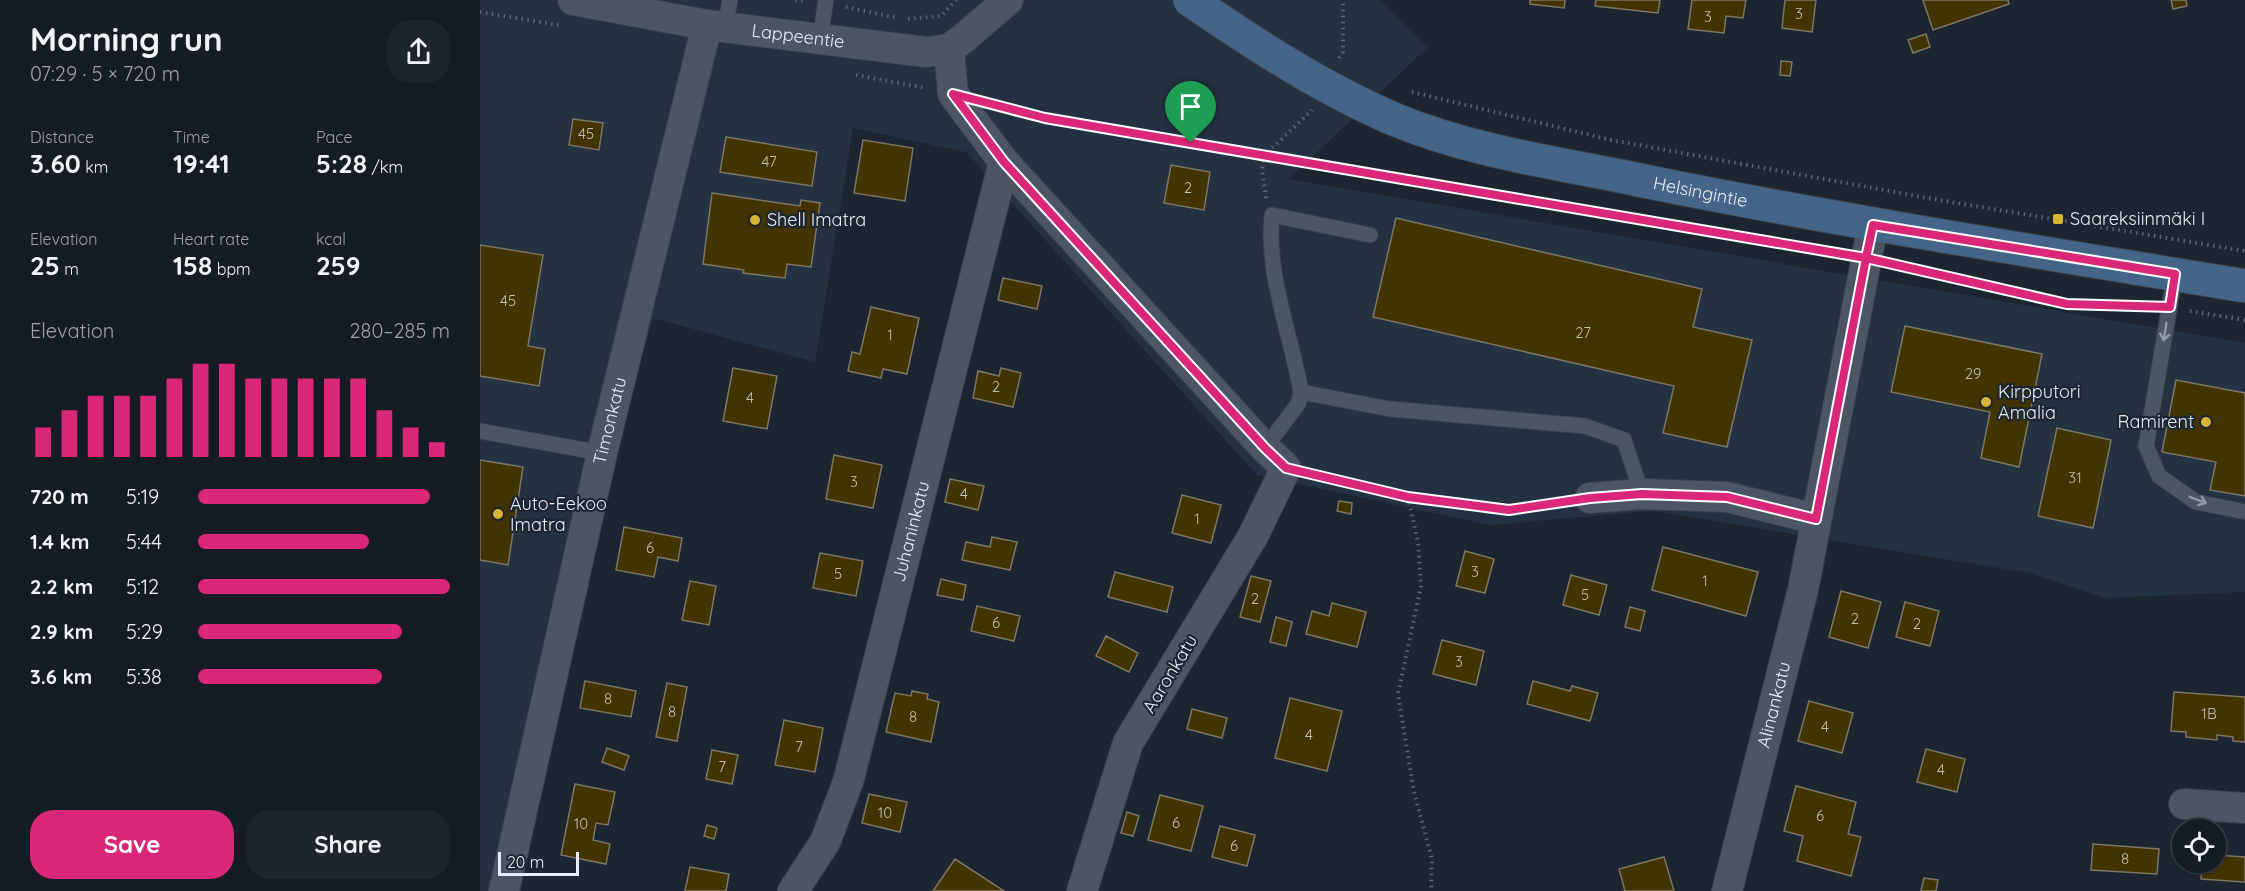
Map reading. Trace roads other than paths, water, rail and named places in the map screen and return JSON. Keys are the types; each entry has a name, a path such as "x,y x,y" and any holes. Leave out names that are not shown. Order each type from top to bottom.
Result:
{"main road":[{"name":"Helsingintie","path":"1190,0 1326,86 1396,120 1461,143 1784,209 2245,286"}],"street":[{"path":"1008,0 949,49 953,94 1004,162 1275,458"},
{"name":"Lappeentie","path":"583,1 721,17 820,40 926,52 949,49"},
{"name":"Timonkatu","path":"504,891 602,453 721,17"},
{"name":"Juhaninkatu","path":"793,891 825,842 848,782 1004,162"},
{"name":"Alinankatu","path":"1726,891 1803,590 1873,225"},
{"name":"Aaronkatu","path":"1082,891 1128,743 1253,536 1275,458"},
{"path":"1590,498 1642,494 1727,497 1816,519"},
{"path":"2184,804 2245,808"}],"lane":[{"path":"820,40 826,2"},
{"path":"1275,458 1298,404 1300,392 1269,240 1272,216 1370,234"},
{"path":"2175,274 2146,446 2159,476 2196,502 2245,512"},
{"path":"1300,392 1390,409 1585,426 1624,440 1642,494"},
{"path":"480,431 602,453"}],"place":[{"name":"Saareksiinmäki I","path":"2058,219"},
{"name":"Shell Imatra","path":"755,220"},
{"name":"Kirpputori Amalia","path":"1986,402"},
{"name":"Ramirent","path":"2206,422"},
{"name":"Auto-Eekoo Imatra","path":"498,514"}]}
